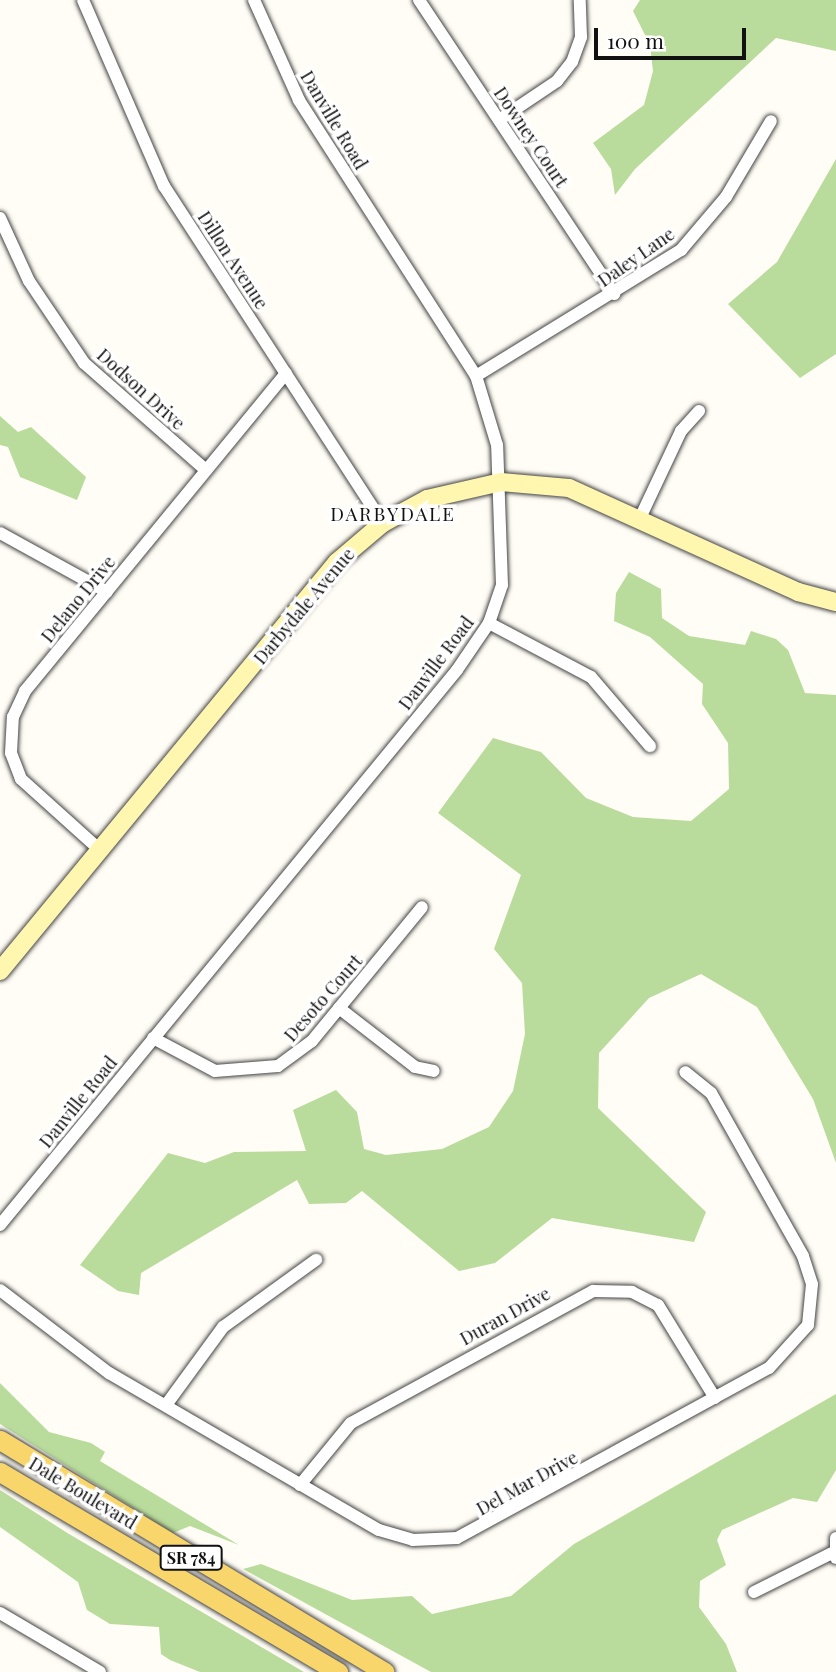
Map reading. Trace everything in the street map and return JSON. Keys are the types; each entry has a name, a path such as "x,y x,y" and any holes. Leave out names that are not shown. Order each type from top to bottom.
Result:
{"main road":[{"name":"Dale Boulevard","path":"0,1440 385,1672"},
{"name":"Dale Boulevard","path":"0,1472 338,1672"}],"street":[{"name":"Dillon Avenue","path":"83,0 164,186 383,523"},
{"name":"Danville Road","path":"0,1225 489,623 505,565 501,482 494,425 476,376 299,100 254,0"},
{"name":"Downey Court","path":"419,0 614,294"},
{"path":"499,120 557,81 572,62 580,37 580,0"},
{"name":"Daley Lane","path":"476,376 614,294 699,233 771,121"},
{"name":"Dodson Drive","path":"0,218 29,281 84,362 206,470"},
{"name":"Delano Drive","path":"101,851 29,790 10,742 25,691 286,373"},
{"path":"641,516 681,430 699,411"},
{"name":"Darbydale Avenue","path":"0,971 337,562 383,523 426,499 501,482 569,488 641,516 798,592 836,602"},
{"path":"0,533 107,592"},
{"path":"489,623 591,677 650,746"},
{"name":"Desoto Court","path":"153,1038 200,1067 260,1072 303,1051 422,907"},
{"path":"339,1008 415,1067 434,1071"},
{"name":"Del Mar Drive","path":"0,1290 75,1350 300,1485 396,1537 457,1538 715,1398 794,1347 808,1325 812,1284 803,1256 711,1093 685,1072"},
{"path":"166,1405 223,1327 316,1260"},
{"name":"Duran Drive","path":"300,1485 351,1423 593,1291 632,1292 659,1306 715,1398"},
{"path":"754,1592 834,1555 836,1538"},
{"path":"0,1614 100,1672"}],"green space":[{"path":"640,0 836,0 836,51 776,38 635,169 615,195 611,169 593,143 644,105 653,71 650,45 633,11"},
{"path":"836,159 836,354 800,378 728,304 777,262"},
{"path":"0,416 18,432 31,427 86,477 77,500 20,477 8,447 0,445"},
{"path":"629,572 661,589 662,618 689,636 745,645 751,631 776,639 788,650 805,693 836,695 836,1163 813,1099 757,1007 701,974 649,998 599,1053 598,1108 706,1212 694,1242 552,1218 495,1263 459,1271 362,1191 346,1203 309,1204 297,1180 141,1273 139,1295 118,1291 80,1265 168,1153 205,1163 234,1152 306,1151 293,1110 336,1090 357,1112 364,1149 386,1155 442,1149 489,1127 513,1091 525,1034 522,983 494,949 521,875 438,813 493,738 541,752 586,798 633,817 691,821 729,789 728,743 702,704 703,684 650,637 614,621 616,593"},
{"path":"0,1383 49,1432 91,1443 105,1452 100,1461 239,1545 190,1526 173,1533 0,1424"},
{"path":"836,1394 836,1470 817,1502 793,1498 722,1530 717,1540 726,1565 700,1581 699,1607 726,1644 737,1672 431,1672 243,1569 261,1564 352,1600 412,1596 432,1614 511,1596 574,1544"},
{"path":"0,1490 69,1534 304,1672 200,1672 170,1660 161,1654 159,1627 110,1624 87,1610 78,1582 0,1527"}],"district":[{"name":"DARBYDALE","path":"393,514"}]}
